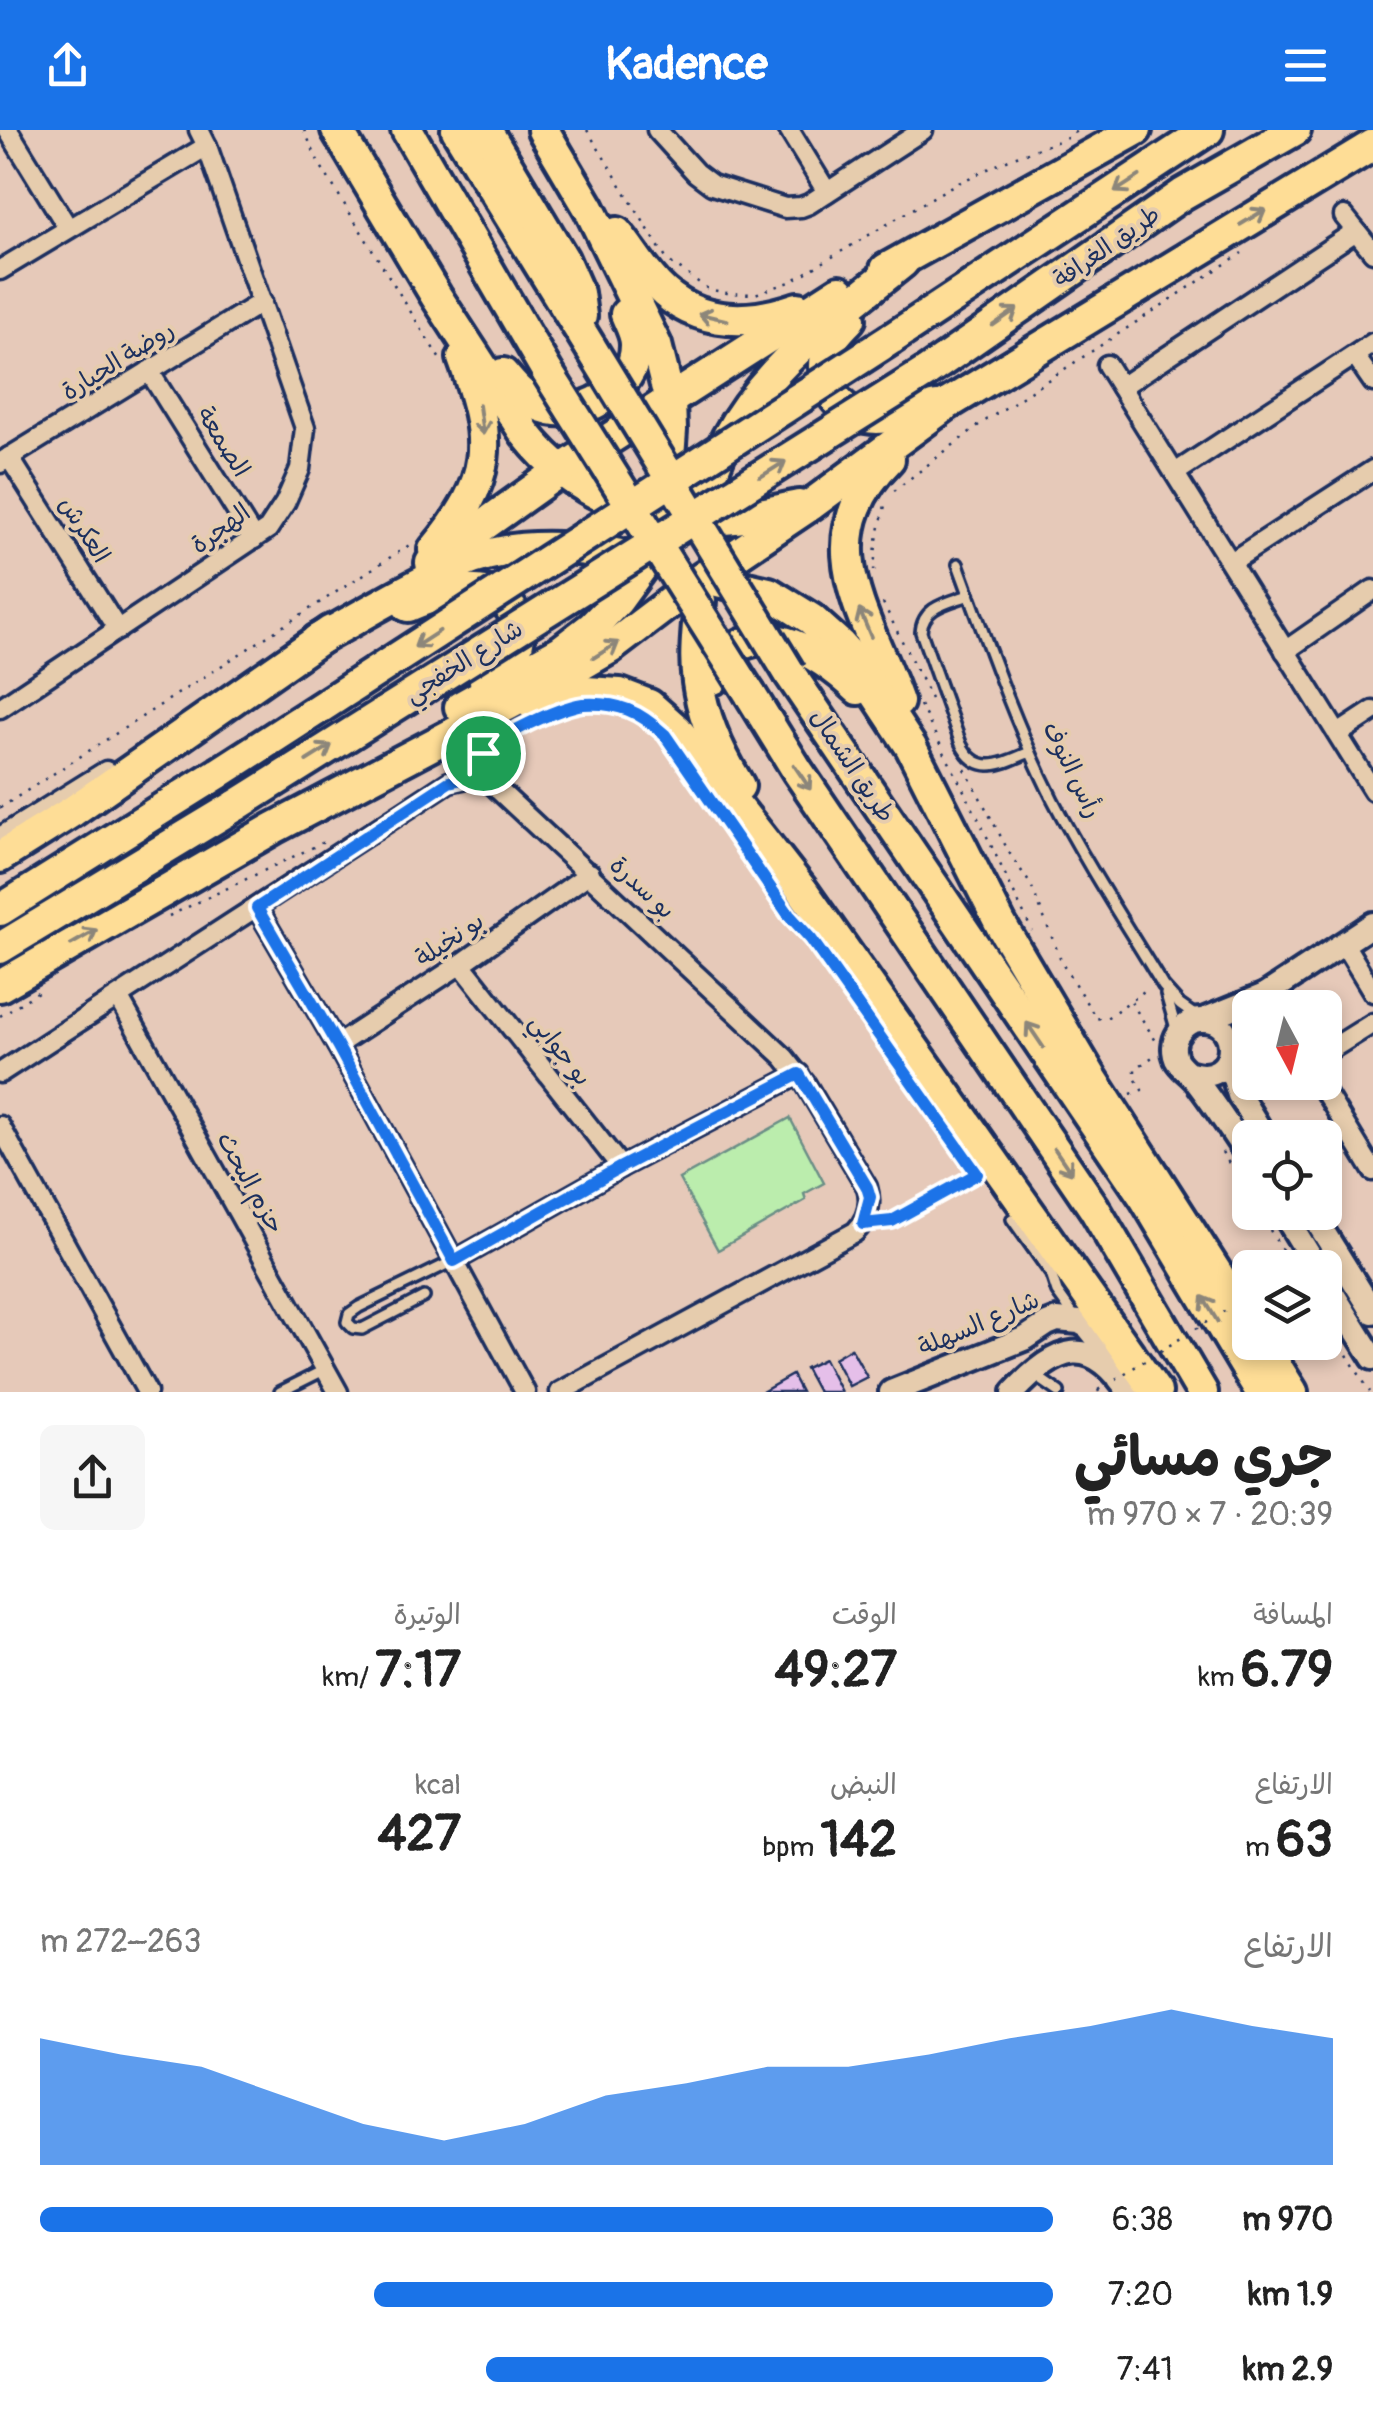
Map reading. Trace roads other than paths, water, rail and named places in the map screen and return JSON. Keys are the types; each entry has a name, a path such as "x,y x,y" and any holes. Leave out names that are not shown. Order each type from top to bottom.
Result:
{"highway":[{"path":"337,130 436,296 539,452 594,493 624,507 660,516 726,519 812,504"},
{"name":"طريق الشمال","path":"406,130 548,373 797,770 1094,1208 1202,1392"},
{"name":"طريق الشمال","path":"456,130 790,674 1145,1198 1261,1392"},
{"path":"486,130 570,274 578,294 586,341"},
{"path":"274,828 300,802 562,650 618,600 646,560 660,516 670,455 670,401 664,370 588,208 542,130"},
{"path":"588,208 621,237 665,294 700,314 722,320 749,320 796,309 903,262 1136,130"},
{"name":"طريق الغرافة","path":"891,339 1208,130"},
{"name":"طريق الغرافة","path":"926,373 1183,194 1295,130"},
{"path":"0,986 274,828 584,663 644,624 702,578 812,504 946,405 1373,145"},
{"path":"436,296 527,399 542,408 559,411 584,407 604,398 623,380 636,346 596,246 588,208"},
{"path":"903,262 831,341 824,360 825,380 834,398 849,411 868,418 946,405"},
{"path":"802,890 729,770 702,704 696,657 702,520 724,446 759,391 796,348 903,262"},
{"path":"0,857 562,470 840,290"},
{"path":"410,578 468,503 480,475 482,458 479,406 461,350 436,296"},
{"name":"شارع الخفجي","path":"0,910 891,339"},
{"name":"شارع الخفجي","path":"0,948 237,805 926,373"},
{"path":"912,746 854,598 848,549 856,511 871,482 884,464 946,405"},
{"path":"317,640 462,563 527,549 598,550 646,560 768,593 812,620 855,662 912,746 1011,942 1091,1078 1232,1297"},
{"path":"194,724 300,672 410,605 456,593 492,593 514,613 518,642 509,660 445,715"},
{"path":"716,744 710,699 713,677 732,650 762,638 784,640 836,669 912,746"},
{"path":"274,828 532,706 585,692 620,694 650,706 677,730 802,890 1156,1392"},
{"path":"1272,1360 1292,1392"}],"street":[{"path":"8,130 68,228"},
{"path":"657,130 696,173 722,189 793,208 808,204 917,132"},
{"path":"789,130 827,192"},
{"path":"0,270 203,138"},
{"name":"الهجرة","path":"0,708 268,529 300,469 305,428 203,138"},
{"path":"1120,387 1350,224 1373,252"},
{"name":"روضة الحبارة","path":"4,460 262,302"},
{"path":"1175,473 1373,343"},
{"path":"1354,356 1373,382"},
{"path":"1108,365 1373,791"},
{"name":"الصمعة","path":"150,371 254,539"},
{"name":"العكرش","path":"4,460 118,630"},
{"path":"1230,562 1373,470"},
{"path":"1285,650 1373,590"},
{"path":"1338,734 1373,711"},
{"path":"0,837 126,758 194,724"},
{"name":"بو سدرة","path":"257,908 449,782 481,779 499,788 799,1074 867,1187 870,1197 863,1224 855,1232 560,1392"},
{"name":"بو نخيلة","path":"337,1045 590,873"},
{"path":"0,1073 257,908 337,1045 524,1392"},
{"path":"1281,990 1373,924"},
{"path":"1344,944 1373,992"},
{"name":"بو جوابي","path":"461,964 621,1167"},
{"name":"حزم البحث","path":"119,998 338,1392"},
{"path":"1232,1012 1190,1022 1174,1042 1182,1068 1191,1074 1232,1133"},
{"path":"1202,1020 1221,1027 1239,1094 1254,1120"},
{"path":"1342,1043 1373,1023"},
{"path":"1191,1074 1213,1074 1225,1065 1232,1047"},
{"path":"454,1261 621,1167 799,1074"},
{"path":"1331,1100 1371,1162"},
{"path":"0,1126 7,1154 147,1392"},
{"path":"1322,1230 1373,1312"},
{"path":"1342,1308 1373,1358"},
{"name":"شارع السهلة","path":"908,1389 1058,1320 1079,1322 1096,1335 1123,1384"},
{"name":"شارع السهلة","path":"1014,1392 1032,1373 1072,1353 1098,1357 1123,1384"}],"lane":[{"name":"رأس النوف","path":"958,564 1030,752 1082,852 1161,984 1180,1005 1202,1020"},
{"path":"970,595 935,608 921,624 961,744 972,759 987,766 1030,752"},
{"name":"رأس النوف","path":"1161,984 1177,1035"},
{"path":"1012,1220 1079,1322"},
{"path":"424,1297 362,1329 347,1322 349,1314 358,1308 454,1261"},
{"path":"1047,1324 1057,1292"},
{"path":"280,1392 326,1369"},
{"path":"1032,1373 1058,1392"}]}
